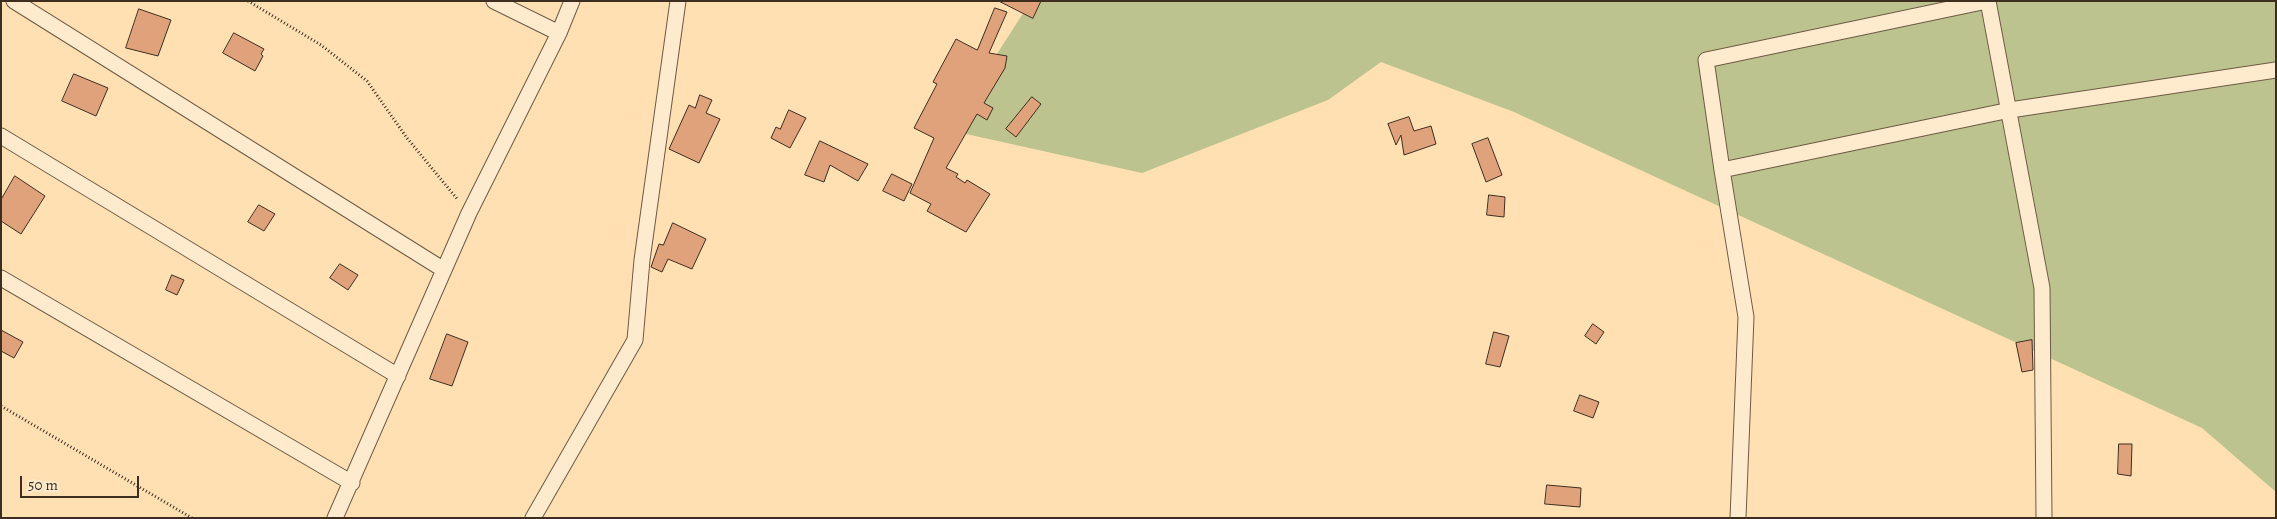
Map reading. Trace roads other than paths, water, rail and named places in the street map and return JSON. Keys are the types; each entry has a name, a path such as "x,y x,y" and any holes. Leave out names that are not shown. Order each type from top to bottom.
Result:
{"street":[{"path":"14,1 444,270"},
{"path":"494,1 560,33"},
{"path":"336,518 469,213 560,33 572,1"},
{"path":"532,518 635,340 642,260 678,1"},
{"path":"1738,518 1746,317 1706,60 1987,1 2010,110 2042,288 2044,518"},
{"path":"1722,170 2010,110 2276,70"},
{"path":"1,136 398,376"},
{"path":"1,278 352,483"}]}
